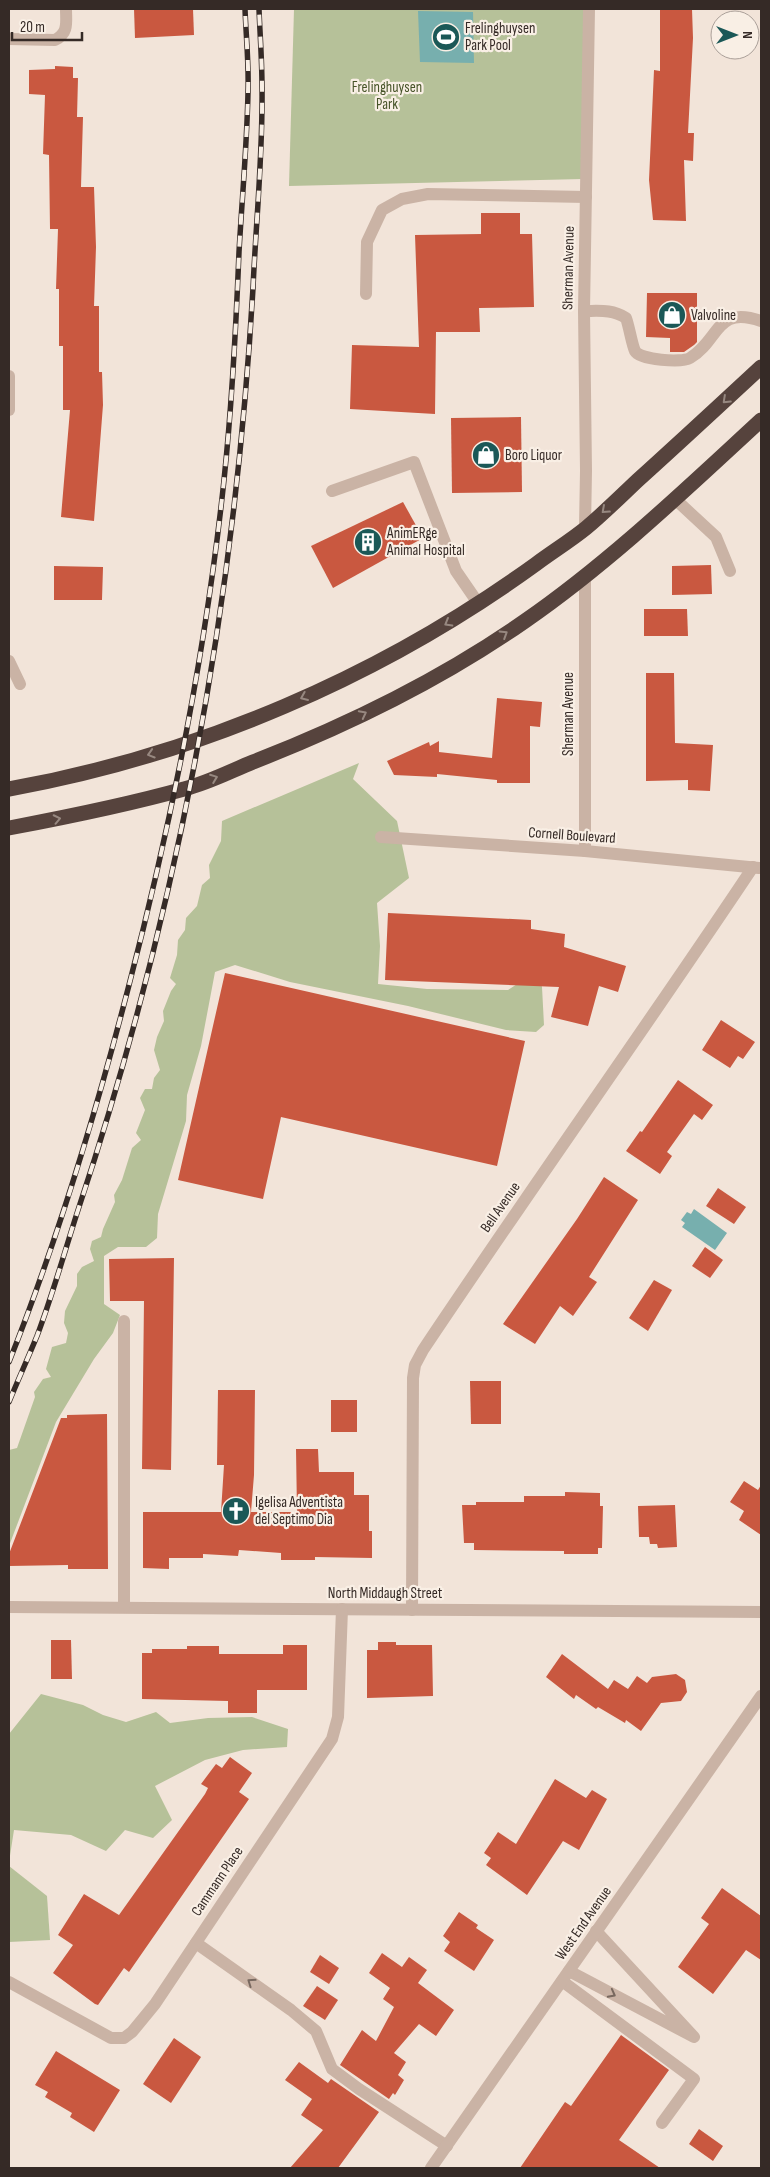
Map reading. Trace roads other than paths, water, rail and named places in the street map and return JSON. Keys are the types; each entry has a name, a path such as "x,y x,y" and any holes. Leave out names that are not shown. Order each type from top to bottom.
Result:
{"highway":[{"path":"9,788 80,774 138,758 251,720 318,691 389,656 478,604 585,528 761,367"},
{"path":"9,828 186,789 283,751 414,688 524,622 584,577 675,499 761,420"}],"street":[{"path":"9,39 55,40 61,37 66,28 66,9"},
{"name":"Sherman Avenue","path":"585,528 584,311 589,9"},
{"path":"366,294 367,242 382,210 402,199 428,194 586,197"},
{"path":"584,311 618,313 626,318 636,352 645,358 670,360 688,360 700,350 720,325 737,316 761,321"},
{"path":"9,376 9,410"},
{"path":"332,491 414,462 456,571 478,604"},
{"path":"675,499 716,537 730,571"},
{"name":"Sherman Avenue","path":"584,577 585,851"},
{"path":"9,661 20,684"},
{"name":"Cornell Boulevard","path":"381,838 585,851 757,868"},
{"name":"Bell Avenue","path":"412,1610 413,1378 415,1366 423,1350 494,1244 757,868"},
{"path":"124,1321 124,1608"},
{"name":"North Middaugh Street","path":"9,1606 761,1612"},
{"name":"Cammann Place","path":"9,1982 111,2038 124,2038 132,2032 155,2004 332,1739 338,1717 342,1609"},
{"name":"West End Avenue","path":"433,2168 761,1696"},
{"path":"565,1976 694,2037 596,1931"},
{"path":"196,1943 291,2010 316,2031 332,2069 358,2090 447,2146"},
{"path":"565,1976 694,2079 662,2123"}],"water":[{"name":"Frelinghuysen Park Pool","path":"418,11 473,12 474,63 420,62"},
{"path":"694,1209 727,1233 715,1250 682,1227 685,1223 681,1220 687,1212 691,1214"}],"railway":[{"path":"9,1362 60,1222 116,1033 145,923 173,798 197,671 217,544 231,394 246,152 248,71 245,9"},
{"path":"9,1402 37,1336 48,1304 114,1095 145,982 173,868 196,753 216,638 232,521 244,405 253,288 262,112 259,9"}],"place":[{"name":"Frelinghuysen Park Pool","path":"446,37"},
{"name":"Valvoline","path":"672,315"},
{"name":"Boro Liquor","path":"486,455"},
{"name":"AnimERge Animal Hospital","path":"368,542"},
{"name":"Igelisa Adventista del Septimo Dia","path":"236,1511"}],"park label":[{"name":"Frelinghuysen Park","path":"387,96"}]}
